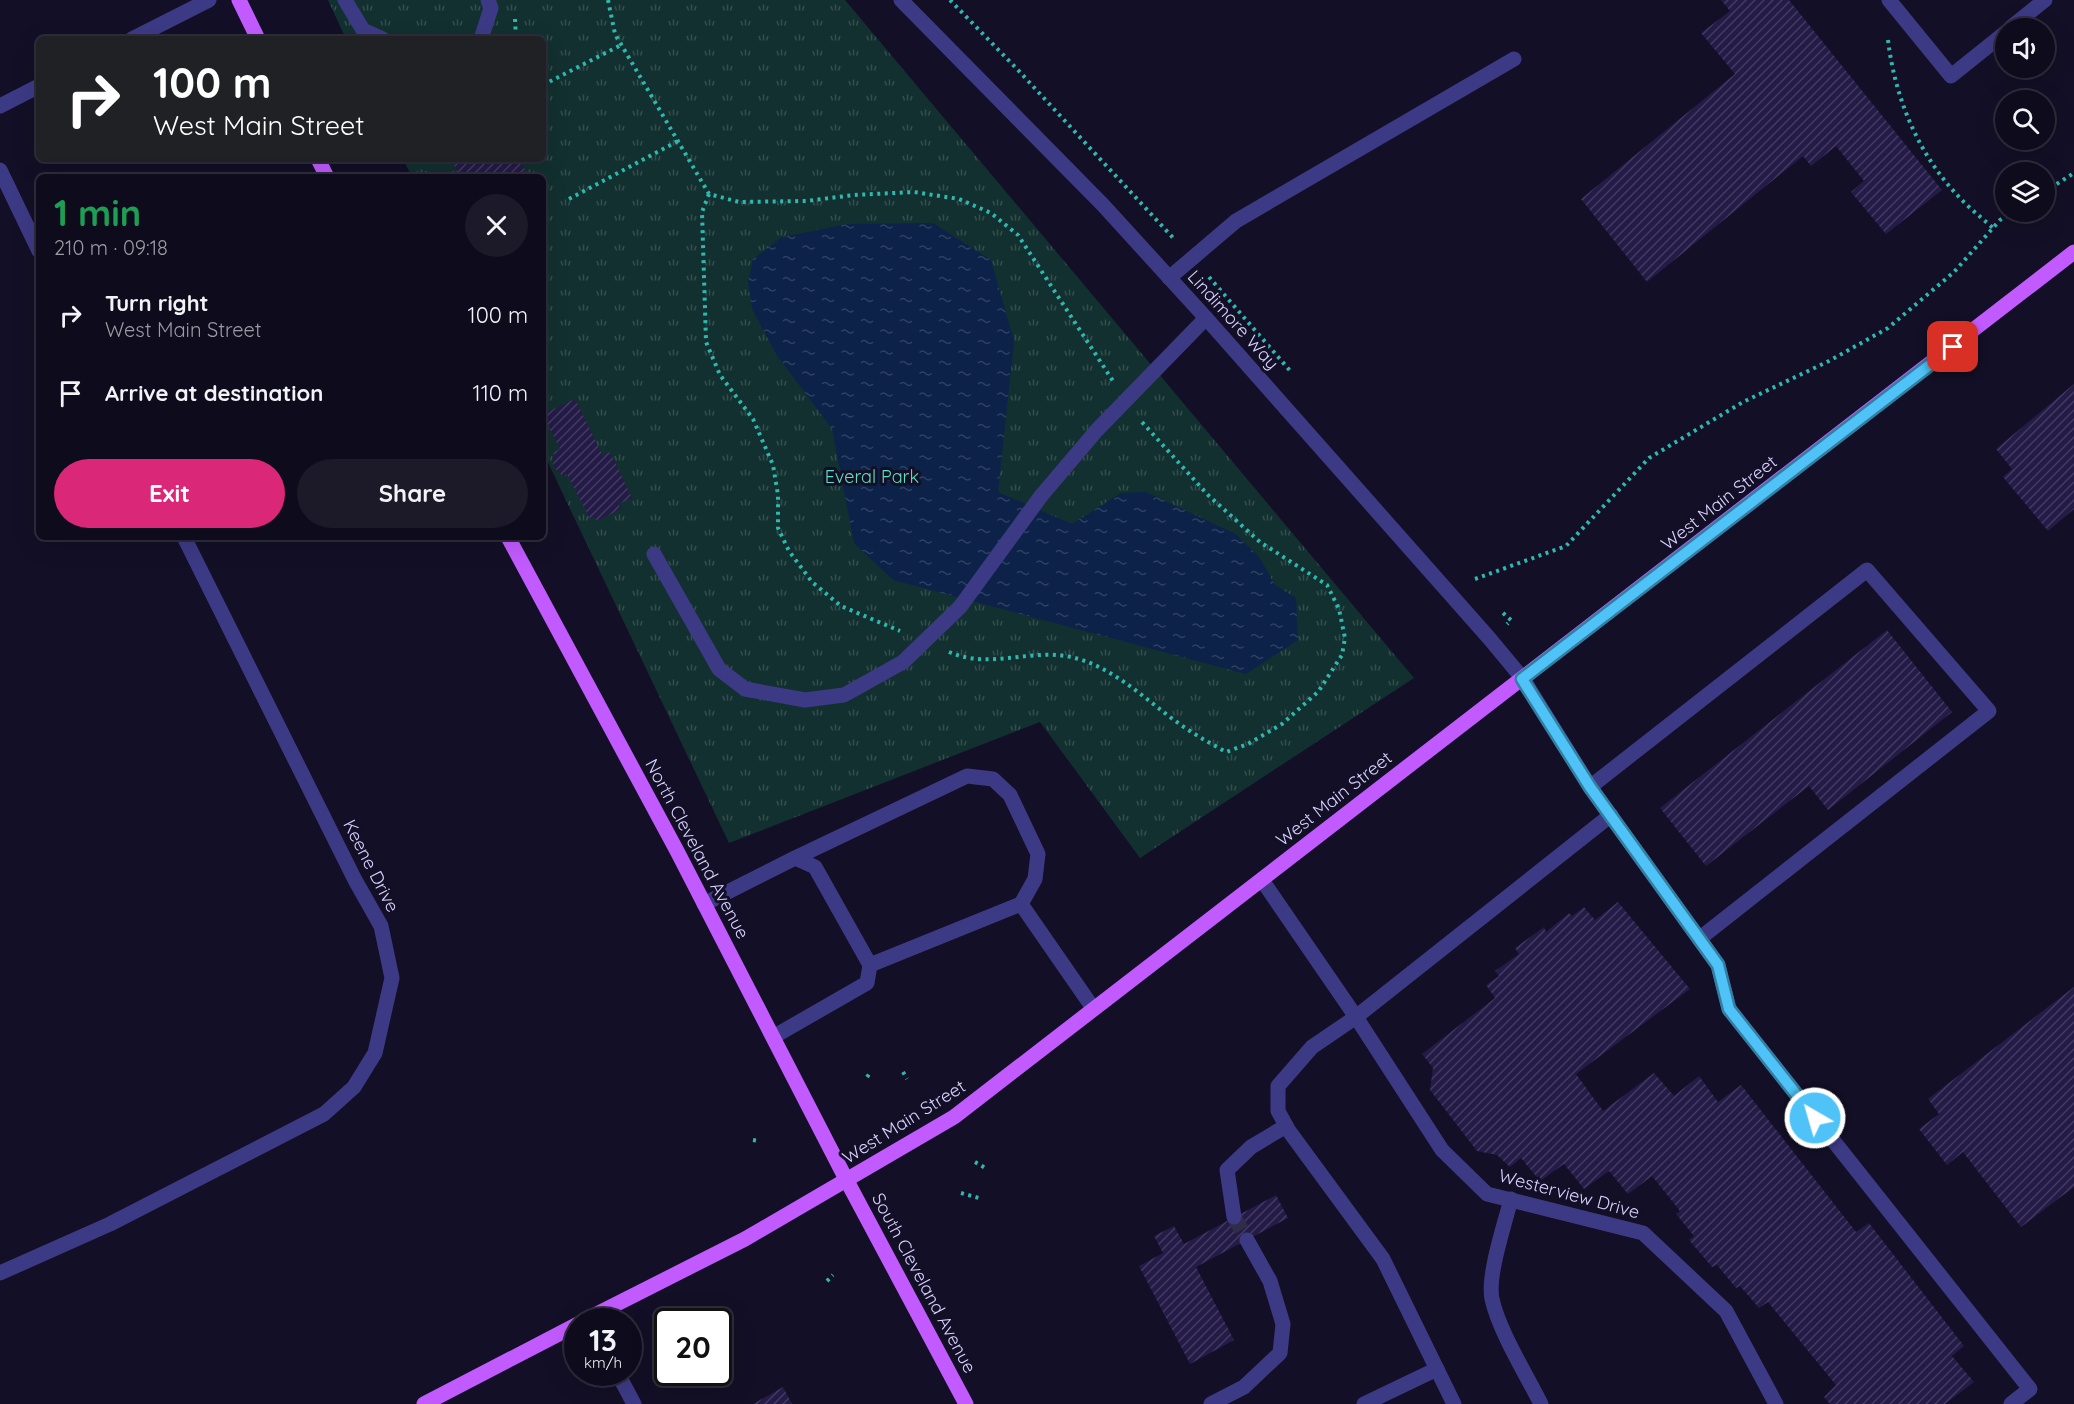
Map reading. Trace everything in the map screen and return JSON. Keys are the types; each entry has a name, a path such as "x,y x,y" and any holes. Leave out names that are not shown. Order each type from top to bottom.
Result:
{"main road":[{"path":"239,0 257,36"},
{"name":"West Main Street","path":"610,1308 745,1239 954,1117 2074,252"},
{"name":"North Cleveland Avenue","path":"510,540 704,904 847,1181"},
{"name":"South Cleveland Avenue","path":"847,1181 966,1404"},
{"name":"West Main Street","path":"424,1404 564,1331"}],"street":[{"path":"138,36 209,0"},
{"path":"345,0 363,30 376,36"},
{"path":"482,36 491,8 488,0"},
{"name":"Lindimore Way","path":"902,0 1103,206 1206,318 1489,638 1522,679 1590,787 1718,965 1729,1009 2030,1389 2011,1404"},
{"path":"1889,0 1951,76 1995,41"},
{"path":"2022,18 2045,0"},
{"path":"1169,278 1236,220 1514,59"},
{"path":"0,106 36,88"},
{"path":"0,170 36,244"},
{"path":"654,554 719,669 745,689 805,699 844,695 903,662 960,607 1041,496 1097,430 1206,318"},
{"name":"Keene Drive","path":"0,1273 110,1224 324,1114 354,1088 375,1053 392,978 381,926 355,880 185,540"},
{"path":"1590,787 1867,570 1989,711 1699,939"},
{"path":"704,904 967,776 993,779 1010,795 1038,854 1035,879 1021,904 870,965"},
{"path":"1454,1404 1383,1260 1286,1126 1278,1111 1278,1086 1312,1047 1356,1017 1611,815"},
{"path":"772,1037 867,983 870,965 815,867 795,858"},
{"name":"Westerview Drive","path":"1262,880 1356,1017 1442,1150 1487,1194 1643,1233 1726,1311 1776,1404"},
{"path":"1021,904 1093,1008"},
{"path":"1234,1217 1227,1170 1251,1147 1286,1126"},
{"path":"1511,1199 1494,1263 1491,1298 1541,1404"},
{"path":"1211,1404 1244,1387 1280,1353 1283,1324 1277,1303 1270,1281 1247,1240"},
{"path":"1364,1404 1437,1369"},
{"path":"624,1386 634,1404"}],"path":[{"path":"608,0 615,34 709,194 740,202 806,201 854,195 914,192 960,198 991,213 1018,236 1073,319 1123,402 1208,495 1260,542 1327,585 1339,609 1345,638 1342,655 1318,692 1282,724 1248,744 1226,752 1189,731 1136,690 1101,669 1071,657 1040,655 995,661 955,655 841,606 812,582 789,551 778,528 778,495 773,465 753,419 720,375 706,342 702,212 709,194"},
{"path":"950,0 1170,235"},
{"path":"1887,38 1897,88 1919,141 1935,168 1958,196 1993,228"},
{"path":"546,83 621,45"},
{"path":"569,199 678,141"},
{"path":"2055,185 2074,173"},
{"path":"1475,579 1566,546 1649,458 1743,402 1829,361 1888,328 1954,272 2001,222"},
{"path":"903,1072 907,1079"},
{"path":"753,1140 760,1141"},
{"path":"975,1162 987,1169"},
{"path":"962,1194 979,1198"},
{"path":"827,1281 832,1275"}],"green space":[{"name":"Everal Park","path":"328,0 845,0 1414,678 1140,858 1040,722 729,843 546,458 546,174 410,174 404,162 546,162 546,36 345,36"}],"water":[{"path":"933,223 991,260 1014,341 998,492 1072,524 1121,493 1146,492 1236,534 1260,558 1275,585 1296,598 1298,640 1246,674 893,580 854,543 832,429 776,354 752,309 748,283 753,259 782,237 847,224"}],"building":[{"path":"1721,0 1789,0 1942,190 1886,234 1851,192 1864,181 1836,146 1811,166 1803,156 1647,282 1581,199 1735,74 1701,33 1730,11"},
{"path":"452,162 521,162 527,174 458,174"},
{"path":"2074,384 2074,509 2048,531 2003,477 2012,469 1996,449"},
{"path":"575,399 603,456 610,452 632,498 618,504 621,509 597,521 595,517 590,519 567,474 563,476 553,465 554,452 560,449 546,420 546,413"},
{"path":"1887,630 1952,712 1828,810 1809,786 1706,866 1660,808"},
{"path":"1618,902 1690,989 1576,1074 1603,1111 1654,1073 1674,1096 1699,1076 1718,1102 1741,1085 1856,1232 1869,1223 1964,1346 1952,1356 1974,1382 1945,1404 1830,1404 1824,1397 1836,1385 1768,1302 1759,1308 1740,1286 1736,1288 1717,1265 1712,1267 1689,1240 1694,1236 1676,1214 1680,1211 1652,1176 1628,1194 1609,1171 1584,1189 1564,1164 1540,1181 1521,1158 1510,1167 1497,1155 1477,1151 1430,1090 1433,1068 1422,1054 1495,998 1486,985 1499,976 1495,971 1519,954 1515,948 1544,927 1546,932 1569,913 1572,916 1584,907 1595,920"},
{"path":"2074,987 2074,1187 2021,1227 1963,1152 1947,1165 1919,1129 1939,1114 1928,1099"},
{"path":"1276,1195 1288,1218 1196,1267 1234,1340 1190,1364 1139,1266 1163,1253 1154,1236 1174,1226 1184,1244"},
{"path":"783,1387 792,1404 753,1404"}],"tunnel":[{"path":"1234,1217 1247,1240"}],"route":[{"path":"1815,1118 1729,1009 1718,965 1590,787 1522,679 1953,347"}]}
